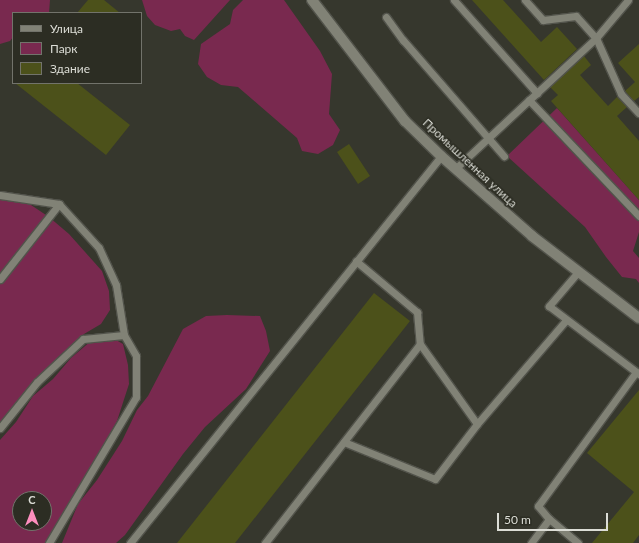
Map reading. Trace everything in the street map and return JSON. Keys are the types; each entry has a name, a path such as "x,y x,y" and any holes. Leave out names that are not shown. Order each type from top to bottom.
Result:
{"street":[{"name":"Промышленная улица","path":"312,0 405,120 441,156 532,236 639,318"}],"lane":[{"path":"454,0 537,93"},
{"path":"524,0 543,20 576,16 596,38 621,94 639,113"},
{"path":"455,169 596,38 628,0"},
{"path":"386,17 403,40 504,156"},
{"path":"529,100 639,216"},
{"path":"130,543 441,156"},
{"path":"0,195 59,204 98,248 116,285 124,335 136,356 136,397 50,543"},
{"path":"0,279 59,204"},
{"path":"356,261 417,312 420,344 477,424"},
{"path":"578,272 549,306 638,374 538,506 548,519 578,543"},
{"path":"344,442 435,479 477,424 566,320"},
{"path":"0,428 36,382 83,339 124,335"},
{"path":"265,543 420,344"},
{"path":"531,543 548,519"}],"green space":[{"path":"0,0 50,0 49,12 12,12 12,38 10,41 0,44"},
{"path":"142,0 230,0 194,40 185,36 180,29 171,31 155,25 147,16"},
{"path":"243,0 284,0 320,51 332,74 329,114 340,130 333,145 318,154 302,151 297,138 238,87 221,85 207,77 198,64 201,44 230,24 233,10"},
{"path":"557,108 639,200 639,232 633,251 639,258 639,283 636,279 622,277 585,227 507,156"},
{"path":"0,199 14,200 31,205 49,217 69,234 102,271 109,291 110,310 101,324 84,334 58,357 0,422"},
{"path":"206,316 260,316 266,331 270,351 246,389 205,427 183,454 125,535 116,543 62,543 78,504 97,480 122,441 137,410 148,396 183,329"},
{"path":"109,336 123,344 128,365 129,384 117,421 47,543 0,543 0,440 16,422 33,396 53,379 71,358 91,341"}],"building":[{"path":"88,0 104,0 119,12 78,12"},
{"path":"472,0 503,0 541,42 557,27 577,49 544,80"},
{"path":"639,44 639,97 634,101 625,91 635,82 618,63"},
{"path":"584,56 591,65 580,75 608,106 617,97 627,107 617,116 639,141 639,200 551,101 558,95 550,87"},
{"path":"16,84 78,84 130,125 106,155"},
{"path":"349,144 370,176 358,184 337,152"},
{"path":"374,293 410,321 235,543 177,543"},
{"path":"639,390 639,535 633,543 592,543 634,492 587,453"}]}
